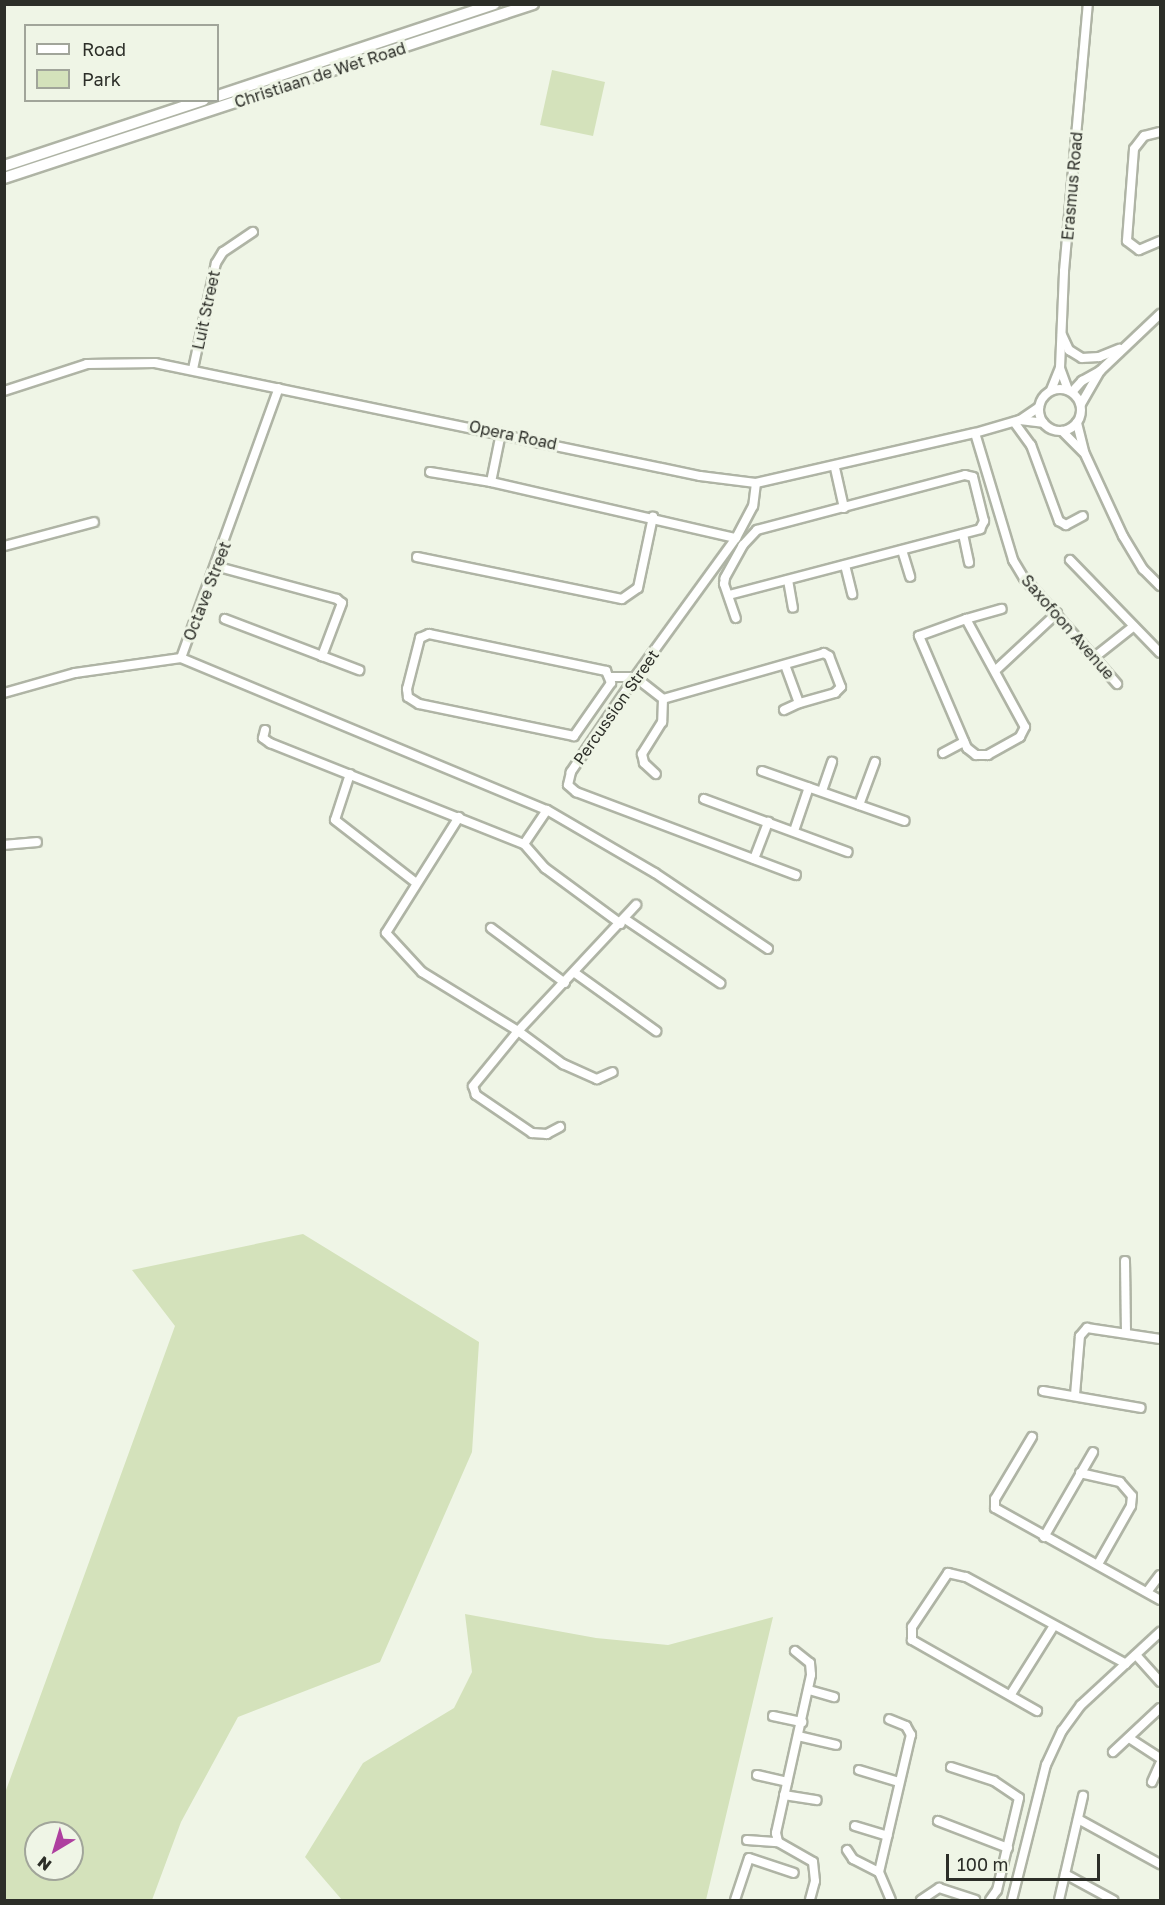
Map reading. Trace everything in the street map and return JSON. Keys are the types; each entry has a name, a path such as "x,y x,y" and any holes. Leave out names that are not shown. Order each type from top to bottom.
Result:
{"main road":[{"name":"Christiaan de Wet Road","path":"219,96 494,4"},
{"name":"Christiaan de Wet Road","path":"4,178 533,4"},
{"path":"4,166 197,102"}],"street":[{"name":"Erasmus Road","path":"1051,390 1060,368 1060,331 1088,4"},
{"path":"1161,132 1144,136 1134,149 1127,241 1139,250 1161,241"},
{"name":"Luit Street","path":"193,369 216,263 223,252 253,232"},
{"path":"1161,314 1100,371 1081,404 1077,423 1084,452 1123,536 1143,569 1161,586"},
{"path":"1060,331 1069,350 1082,358 1099,357 1125,346"},
{"name":"Opera Road","path":"4,391 87,364 140,362 193,369 700,476 756,483 835,468 975,433 1017,421 1039,407"},
{"name":"Erasmus Road","path":"1060,368 1070,391"},
{"path":"1084,452 1062,431 1043,423 1039,407 1051,390 1070,391 1100,371"},
{"name":"Octave Street","path":"4,693 75,673 181,658 279,388"},
{"path":"1070,391 1081,404"},
{"path":"1017,421 1031,445 1059,521 1066,525 1083,516"},
{"name":"Opera Road","path":"1017,421 1043,423"},
{"path":"1062,431 1077,423"},
{"path":"491,482 501,433"},
{"name":"Saxofoon Avenue","path":"975,433 1013,560 1024,578 1096,656 1117,684"},
{"path":"835,468 844,508"},
{"path":"430,472 491,482 653,517 736,538"},
{"path":"729,595 980,529 984,521 970,475 757,530 728,569 724,584 736,618"},
{"name":"Percussion Street","path":"756,483 753,506 736,538 635,677 571,772 568,785 576,792 796,875"},
{"path":"417,557 622,599 638,588 653,517"},
{"path":"4,546 94,522"},
{"path":"963,534 969,562"},
{"path":"902,550 910,577"},
{"path":"1070,560 1161,653"},
{"path":"845,565 852,594"},
{"path":"215,566 340,601 342,606 322,656"},
{"path":"788,580 793,608"},
{"path":"966,619 997,669 1025,727 1024,733 988,755 976,755 964,742 919,636 966,619 1002,609"},
{"path":"997,669 1057,613"},
{"path":"225,619 359,670"},
{"path":"1096,656 1134,626"},
{"path":"429,634 606,671 611,677 587,721 574,736 419,704 407,694 420,638 429,634"},
{"path":"663,699 824,653 834,662 841,687 835,693 784,710"},
{"path":"181,658 547,810 655,873 768,949"},
{"path":"785,665 799,704"},
{"path":"611,677 622,675 635,677 663,699"},
{"path":"656,774 644,763 642,753 662,722 663,699"},
{"path":"265,730 265,741 524,844 545,868 623,921 720,982"},
{"path":"943,753 964,742"},
{"path":"822,791 832,762"},
{"path":"859,806 874,762"},
{"path":"762,771 905,821"},
{"path":"350,774 335,820 415,882"},
{"path":"794,831 809,787"},
{"path":"704,799 847,852"},
{"path":"524,844 547,810"},
{"path":"459,817 440,852 415,882 387,926 390,938 422,972 518,1031 586,1077 597,1079 613,1072"},
{"path":"754,860 768,822"},
{"path":"4,845 37,842"},
{"path":"560,1126 548,1134 532,1132 473,1091 518,1031 636,906"},
{"path":"491,928 565,983"},
{"path":"575,973 656,1031"},
{"path":"1125,1262 1126,1333"},
{"path":"1076,1395 1082,1331 1087,1328 1161,1339"},
{"path":"1043,1391 1141,1408"},
{"path":"1032,1437 995,1499 995,1508 1161,1600"},
{"path":"1044,1537 1093,1452"},
{"path":"1080,1473 1120,1482 1132,1496 1131,1506 1098,1564"},
{"path":"1037,1711 1011,1694 912,1640 910,1633 928,1599 948,1573 954,1572 1053,1627 1126,1664"},
{"path":"1147,1592 1161,1575"},
{"path":"1011,1694 1053,1627"},
{"path":"1012,1900 1046,1765 1081,1705 1161,1632"},
{"path":"778,1842 776,1833 812,1668 795,1651"},
{"path":"1136,1655 1161,1682"},
{"path":"809,1690 834,1696"},
{"path":"1113,1752 1161,1708"},
{"path":"773,1716 802,1722"},
{"path":"889,1719 910,1730 879,1872 891,1900"},
{"path":"798,1736 836,1745"},
{"path":"1129,1738 1161,1758"},
{"path":"1152,1782 1161,1764"},
{"path":"951,1767 972,1772 1016,1792 1019,1806 998,1890 990,1900"},
{"path":"859,1770 899,1782"},
{"path":"757,1775 787,1782"},
{"path":"784,1795 817,1800"},
{"path":"1059,1900 1083,1796"},
{"path":"1078,1819 1161,1864"},
{"path":"938,1821 1008,1848"},
{"path":"855,1826 887,1836"},
{"path":"747,1840 778,1842 813,1862 814,1881 810,1900"},
{"path":"847,1850 853,1859 879,1872"},
{"path":"735,1900 749,1858 794,1873"},
{"path":"1065,1874 1113,1900"},
{"path":"921,1900 939,1888 975,1900"}],"green space":[{"path":"552,70 605,82 593,136 540,125"},
{"path":"303,1234 479,1342 472,1452 380,1662 238,1717 181,1822 152,1900 5,1900 5,1793 175,1326 132,1270"},
{"path":"465,1614 596,1638 668,1645 773,1617 706,1900 342,1900 305,1857 363,1763 454,1708 472,1672"}]}
